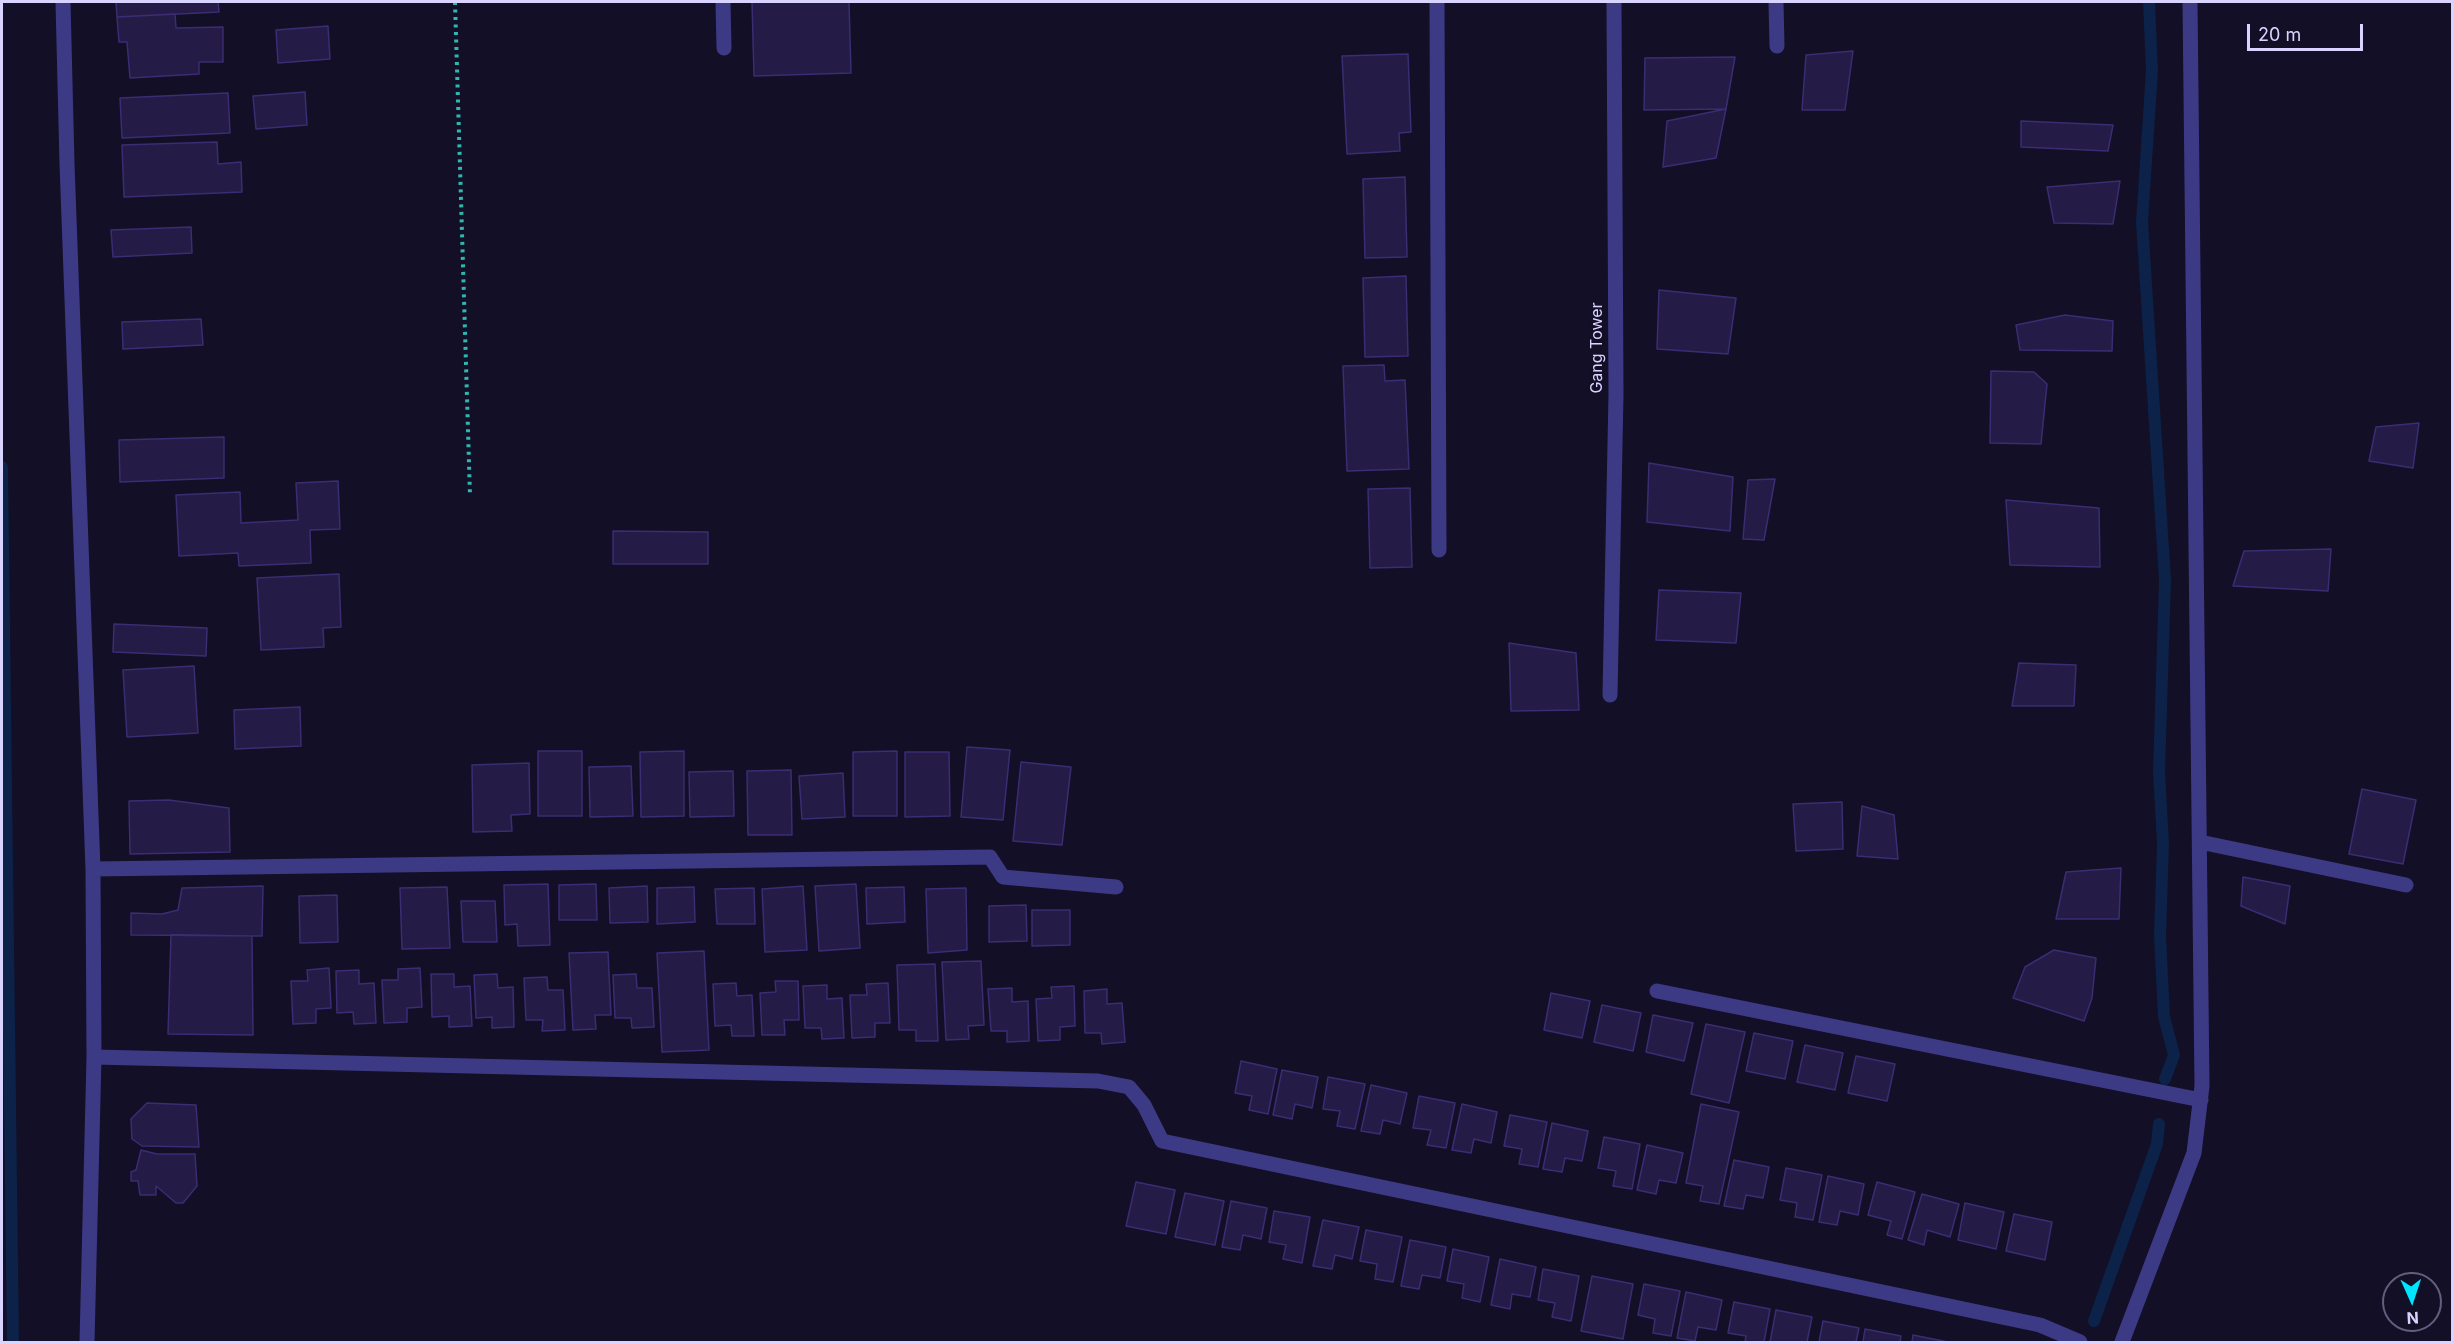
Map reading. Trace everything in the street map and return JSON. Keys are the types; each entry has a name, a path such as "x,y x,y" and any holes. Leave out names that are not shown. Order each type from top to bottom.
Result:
{"street":[{"path":"63,2 93,869 94,1057 87,1342"},
{"path":"723,2 724,48"},
{"path":"1437,2 1439,550"},
{"name":"Gang Tower","path":"1610,695 1616,393 1614,2"},
{"path":"1776,2 1777,46"},
{"path":"2122,1342 2194,1153 2202,1086 2190,2"},
{"path":"2200,842 2406,885"},
{"path":"93,869 990,857 1003,877 1116,887"},
{"path":"1657,991 2201,1100"},
{"path":"94,1057 1098,1081 1130,1087 1144,1105 1162,1141 2040,1325 2080,1342"}],"path":[{"path":"455,2 470,496"}],"building":[{"path":"116,2 218,2 219,12 117,17"},
{"path":"752,2 849,2 851,73 754,76"},
{"path":"175,14 176,28 223,27 223,62 199,62 199,74 130,78 127,42 119,42 117,17"},
{"path":"328,26 330,59 278,63 276,30"},
{"path":"1853,51 1845,110 1802,110 1806,55"},
{"path":"1408,54 1411,132 1399,133 1400,151 1347,154 1342,56"},
{"path":"1735,57 1726,109 1644,110 1645,58"},
{"path":"305,92 307,125 256,129 253,96"},
{"path":"228,93 230,133 122,138 120,98"},
{"path":"1726,109 1716,158 1663,167 1667,121"},
{"path":"2021,121 2113,125 2108,151 2021,147"},
{"path":"217,142 218,164 241,162 242,192 124,197 122,145"},
{"path":"1405,177 1407,257 1365,258 1363,179"},
{"path":"2120,181 2113,224 2054,223 2047,187"},
{"path":"191,227 192,253 113,257 111,230"},
{"path":"1406,276 1408,356 1365,357 1363,278"},
{"path":"1659,290 1736,298 1728,354 1657,349"},
{"path":"2065,315 2113,321 2112,351 2020,350 2016,325"},
{"path":"201,319 203,345 123,349 122,322"},
{"path":"1384,365 1385,381 1405,380 1409,469 1347,471 1343,366"},
{"path":"1991,371 2034,372 2047,384 2041,444 1990,443"},
{"path":"2419,423 2413,468 2369,461 2376,427"},
{"path":"224,437 224,478 120,482 119,440"},
{"path":"1649,463 1733,477 1730,531 1647,522"},
{"path":"1775,479 1764,540 1743,539 1748,480"},
{"path":"338,481 340,529 310,530 311,563 239,566 238,553 179,556 176,495 240,492 241,523 298,520 296,483"},
{"path":"1410,488 1412,567 1370,568 1368,489"},
{"path":"2006,500 2099,508 2100,567 2010,565"},
{"path":"613,531 708,532 708,564 613,564"},
{"path":"2331,549 2328,591 2233,586 2244,551"},
{"path":"339,574 341,627 323,628 324,647 261,650 257,578"},
{"path":"1659,590 1741,593 1736,643 1656,640"},
{"path":"114,624 207,628 206,656 113,652"},
{"path":"1509,643 1576,653 1579,710 1511,711"},
{"path":"2019,663 2076,665 2074,706 2012,706"},
{"path":"194,666 198,733 127,737 123,670"},
{"path":"300,707 301,746 235,749 234,710"},
{"path":"967,747 1010,750 1003,820 961,817"},
{"path":"538,751 582,751 582,816 538,816"},
{"path":"684,751 684,816 641,817 640,752"},
{"path":"897,751 897,816 853,816 853,752"},
{"path":"905,752 949,752 950,816 905,817"},
{"path":"1021,762 1071,767 1062,845 1013,841"},
{"path":"529,763 530,814 511,815 512,831 473,832 472,765"},
{"path":"631,766 633,816 590,817 589,767"},
{"path":"791,770 792,835 748,835 747,771"},
{"path":"733,771 734,816 690,817 689,772"},
{"path":"843,773 845,817 802,819 799,776"},
{"path":"2362,789 2416,800 2403,864 2349,854"},
{"path":"169,800 229,808 230,852 130,854 129,801"},
{"path":"1842,802 1843,849 1796,851 1793,804"},
{"path":"1862,806 1894,815 1898,859 1857,856"},
{"path":"2121,868 2119,919 2056,919 2066,872"},
{"path":"2243,877 2290,886 2285,924 2241,906"},
{"path":"548,884 550,945 518,946 517,924 505,925 504,885"},
{"path":"596,884 597,920 559,920 559,885"},
{"path":"856,884 860,948 819,951 815,886"},
{"path":"263,886 262,936 131,935 131,913 162,914 178,910 182,888"},
{"path":"647,886 648,922 610,923 609,888"},
{"path":"803,886 807,950 765,952 762,889"},
{"path":"447,887 450,948 402,949 400,888"},
{"path":"694,887 695,922 657,924 657,888"},
{"path":"904,887 905,922 867,924 866,888"},
{"path":"754,888 755,924 717,924 715,889"},
{"path":"966,888 967,950 928,953 926,889"},
{"path":"337,895 338,942 300,943 299,896"},
{"path":"461,901 495,901 497,942 463,942"},
{"path":"1026,905 1027,941 989,942 989,906"},
{"path":"1032,910 1070,910 1070,945 1032,946"},
{"path":"171,935 252,936 253,1035 168,1034"},
{"path":"2054,950 2096,958 2092,998 2084,1021 2013,998 2025,967"},
{"path":"704,951 709,1050 662,1052 657,953"},
{"path":"608,952 611,1015 595,1015 596,1029 573,1030 569,953"},
{"path":"981,961 984,1025 968,1026 969,1039 946,1040 942,962"},
{"path":"935,964 938,1041 916,1041 916,1030 899,1030 897,965"},
{"path":"329,968 331,1008 316,1009 316,1023 293,1024 291,981 308,981 307,970"},
{"path":"420,968 422,1007 407,1008 407,1022 384,1023 382,980 398,980 398,969"},
{"path":"359,970 359,984 374,983 376,1023 354,1024 353,1012 337,1013 336,971"},
{"path":"431,974 454,974 454,987 470,986 472,1026 449,1027 449,1016 432,1017"},
{"path":"497,974 498,988 513,987 514,1027 492,1028 492,1017 476,1018 474,975"},
{"path":"636,974 637,988 652,988 654,1027 632,1028 631,1018 615,1018 613,975"},
{"path":"547,977 548,990 563,990 565,1030 542,1031 543,1020 526,1020 524,978"},
{"path":"775,981 798,981 799,1020 784,1020 785,1035 762,1035 760,993 776,992"},
{"path":"736,983 737,996 752,995 754,1036 732,1036 731,1025 715,1026 713,984"},
{"path":"888,983 890,1023 875,1023 875,1037 852,1038 850,995 867,995 866,984"},
{"path":"827,985 827,999 842,998 844,1038 822,1039 821,1028 805,1028 803,986"},
{"path":"1074,986 1075,1026 1060,1027 1060,1040 1038,1041 1036,999 1052,998 1051,987"},
{"path":"1012,988 1012,1002 1028,1001 1029,1041 1007,1042 1007,1031 991,1031 988,989"},
{"path":"1107,989 1107,1004 1122,1003 1125,1042 1102,1044 1101,1033 1085,1033 1084,991"},
{"path":"1551,993 1590,1001 1582,1038 1544,1030"},
{"path":"1602,1005 1641,1013 1633,1051 1594,1042"},
{"path":"1653,1015 1693,1023 1684,1061 1646,1052"},
{"path":"1706,1024 1745,1032 1729,1103 1691,1094"},
{"path":"1754,1033 1793,1041 1785,1079 1746,1071"},
{"path":"1805,1045 1843,1053 1835,1090 1797,1082"},
{"path":"1856,1056 1895,1064 1887,1101 1848,1093"},
{"path":"1241,1061 1277,1069 1268,1114 1249,1110 1252,1096 1235,1093"},
{"path":"1282,1070 1318,1077 1312,1108 1295,1104 1292,1119 1273,1115"},
{"path":"1328,1077 1365,1084 1355,1129 1337,1126 1340,1111 1323,1109"},
{"path":"1371,1085 1407,1093 1400,1124 1383,1120 1380,1134 1361,1131"},
{"path":"1419,1096 1455,1103 1446,1148 1427,1145 1431,1130 1413,1128"},
{"path":"147,1103 196,1105 199,1147 142,1146 132,1139 131,1119"},
{"path":"1462,1104 1497,1112 1491,1143 1474,1139 1471,1153 1452,1150"},
{"path":"1701,1104 1739,1112 1719,1204 1700,1201 1703,1186 1686,1183"},
{"path":"1510,1115 1547,1122 1538,1167 1519,1164 1522,1149 1504,1146"},
{"path":"1552,1123 1588,1131 1582,1161 1565,1158 1562,1172 1543,1169"},
{"path":"1604,1137 1640,1144 1632,1189 1613,1186 1616,1171 1598,1168"},
{"path":"1647,1145 1683,1153 1676,1183 1659,1180 1656,1194 1637,1190"},
{"path":"141,1150 157,1154 195,1154 197,1186 183,1203 176,1203 156,1186 156,1195 140,1195 138,1181 131,1181 131,1172 136,1170"},
{"path":"1734,1160 1769,1167 1763,1198 1746,1195 1743,1209 1724,1206"},
{"path":"1786,1168 1822,1175 1813,1220 1795,1217 1797,1203 1780,1200"},
{"path":"1828,1176 1864,1184 1858,1215 1840,1211 1837,1225 1819,1222"},
{"path":"1136,1182 1175,1190 1166,1234 1126,1226"},
{"path":"1877,1182 1915,1192 1902,1239 1887,1235 1891,1221 1868,1215"},
{"path":"1185,1193 1224,1201 1215,1245 1175,1237"},
{"path":"1922,1194 1959,1204 1950,1237 1927,1230 1924,1245 1908,1240"},
{"path":"1231,1201 1267,1208 1261,1239 1243,1235 1240,1250 1222,1247"},
{"path":"1965,1203 2004,1212 1996,1249 1958,1240"},
{"path":"1274,1211 1310,1217 1302,1263 1283,1259 1286,1245 1269,1242"},
{"path":"2014,1214 2052,1222 2045,1260 2006,1251"},
{"path":"1323,1220 1359,1227 1352,1259 1335,1255 1332,1269 1313,1266"},
{"path":"1366,1230 1402,1237 1393,1282 1375,1279 1377,1264 1360,1261"},
{"path":"1410,1240 1446,1247 1440,1278 1422,1275 1419,1289 1401,1286"},
{"path":"1453,1249 1489,1257 1480,1302 1462,1298 1464,1284 1447,1281"},
{"path":"1500,1259 1536,1267 1530,1297 1512,1294 1510,1309 1491,1305"},
{"path":"1543,1269 1579,1276 1571,1321 1552,1317 1555,1303 1538,1300"},
{"path":"1592,1276 1633,1284 1623,1339 1581,1331"},
{"path":"1644,1284 1680,1291 1671,1336 1653,1333 1655,1319 1638,1315"},
{"path":"1686,1292 1722,1300 1716,1330 1698,1327 1695,1341 1677,1338"},
{"path":"1734,1302 1770,1309 1764,1342 1745,1342 1746,1336 1728,1333"},
{"path":"1776,1310 1812,1317 1807,1342 1770,1342"},
{"path":"1823,1321 1859,1328 1856,1342 1819,1342"},
{"path":"1865,1329 1901,1336 1900,1342 1863,1342"},
{"path":"1913,1335 1948,1342 1912,1342"}],"waterway":[{"path":"2149,2 2152,70 2142,222 2165,580 2159,772 2163,843 2160,936 2164,1017 2174,1055 2165,1079"},
{"path":"2,467 13,1342"},
{"path":"2094,1321 2157,1144 2159,1124"}]}
